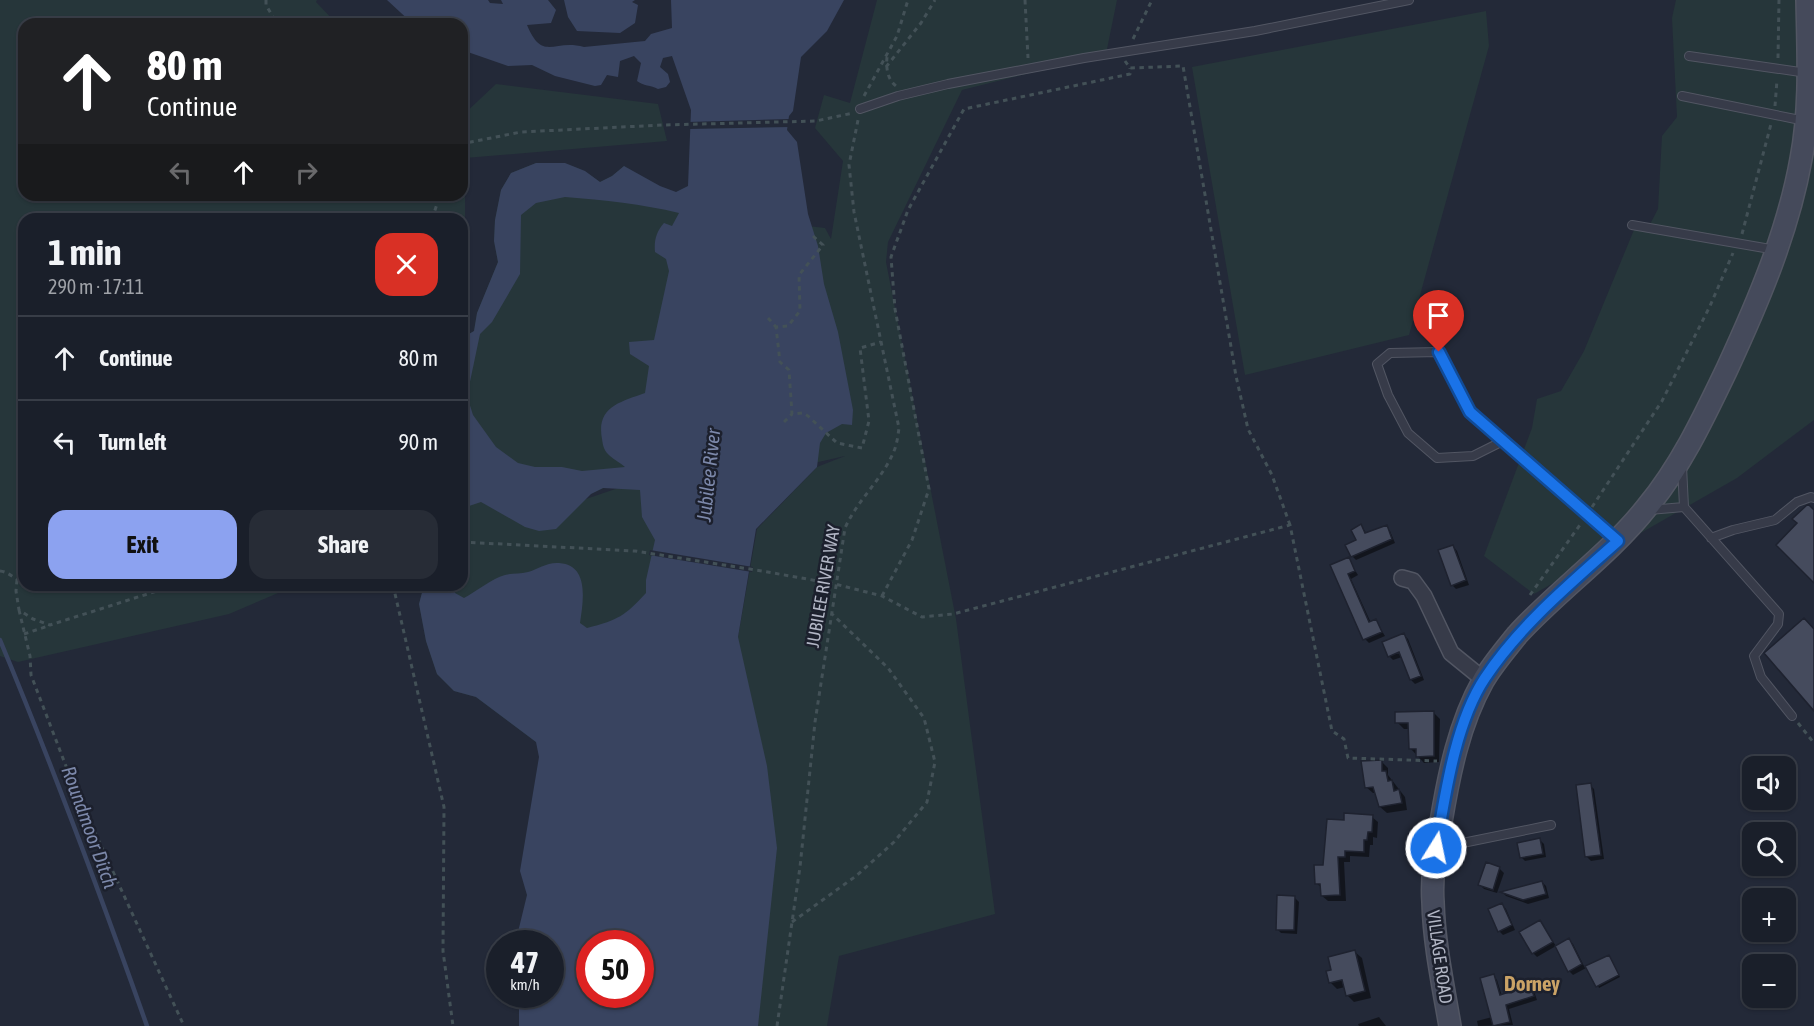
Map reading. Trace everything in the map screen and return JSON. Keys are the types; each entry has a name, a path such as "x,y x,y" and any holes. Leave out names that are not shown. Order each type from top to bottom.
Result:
{"main road":[{"name":"VILLAGE ROAD","path":"1450,1026 1437,949 1432,899 1436,848 1449,774 1465,719 1484,679 1518,635 1618,541 1644,510 1682,457 1707,410 1749,320 1777,250 1807,157 1810,123 1807,0"}],"street":[{"path":"1402,578 1413,581 1424,596 1451,653 1484,679"}],"lane":[{"path":"860,109 948,84 1255,31 1409,0"},
{"path":"1689,56 1808,73"},
{"path":"1682,96 1810,123"},
{"path":"1632,225 1777,250"},
{"path":"1503,441 1473,456 1437,458 1408,433 1388,395 1377,364 1390,353 1439,352 1470,412 1618,541"},
{"path":"1682,457 1684,507 1779,614 1778,624 1754,656 1761,676 1792,716"},
{"path":"1712,538 1733,530 1775,520 1797,502 1814,498"},
{"path":"1644,510 1684,507"},
{"path":"1436,848 1551,825"}],"path":[{"path":"266,0 266,5 274,18"},
{"name":"JUBILEE RIVER WAY","path":"777,1026 800,867 815,722 845,528 853,510 881,475 895,450 899,428 854,213 849,165 860,109 866,92 897,36 908,0"},
{"path":"886,67 921,23 935,0"},
{"path":"1025,0 1028,69"},
{"path":"882,596 912,540 930,489 895,309 891,256 908,210 964,109 1130,74 1124,52 1152,0"},
{"path":"1525,604 1540,579 1588,514 1662,401 1710,306 1741,235 1773,115 1778,69 1779,0"},
{"path":"888,55 886,67 893,84 910,93"},
{"path":"1130,68 1183,66 1248,429 1272,475 1290,525 1332,732 1344,739 1348,758 1441,761"},
{"path":"468,143 521,132 816,121 846,116 860,109"},
{"path":"776,327 788,326 800,311 799,275 823,245 813,236"},
{"path":"768,318 776,327 780,362 789,370 792,414"},
{"path":"784,422 792,414 803,413 837,443 862,448 869,421 860,348 881,342"},
{"path":"468,542 635,551 762,571 835,584 882,596 922,617 953,614 1290,525"},
{"path":"0,570 9,572 17,580 16,591 30,656 31,675 74,787 184,1026"},
{"path":"24,634 157,591"},
{"path":"394,591 444,807 442,951 453,1026"},
{"path":"19,610 33,619 50,625"},
{"path":"792,923 856,876 894,842 927,802 935,762 924,718 888,668 831,613"},
{"path":"1792,716 1814,743"}],"shaded area":[{"path":"0,0 317,0 316,2 331,18 18,18 18,201 465,201 465,213 18,213 18,591 283,591 229,614 18,662 0,656"},
{"path":"877,0 1117,0 1106,54 962,90 888,242 886,262 956,619 995,914 839,956 827,1026 708,1026 738,637 757,529 817,467 845,456 814,463 791,224 825,228 831,239 843,161 815,128 824,95 850,103"},
{"path":"1676,0 1814,0 1814,420 1737,478 1534,594 1484,556 1532,428 1537,399 1561,391 1584,351 1636,225 1648,228 1658,209 1662,136 1677,117 1672,18"},
{"path":"1486,11 1489,46 1409,335 1245,375 1192,67"},
{"path":"496,84 658,104 667,141 468,158 468,110"},
{"path":"536,163 555,163 570,165 600,182 624,166 686,213 681,269 643,471 574,501 636,482 646,488 658,535 653,602 536,742 476,697 454,691 437,674 426,641 419,604 422,591 468,591 468,334 474,331 477,313 498,262 494,241 495,220 501,190 511,173"}],"water":[{"name":"Jubilee River","path":"387,0 488,0 490,3 503,4 501,0 548,0 556,10 551,23 527,25 538,43 550,47 574,45 584,47 645,41 651,34 672,28 671,0 844,0 827,31 801,57 793,111 789,116 787,130 797,142 808,214 818,246 824,284 838,332 853,410 852,425 842,424 826,433 820,443 817,467 756,529 738,637 767,766 777,848 758,1026 519,1026 519,1008 564,1008 564,930 518,930 527,895 520,871 539,757 536,742 476,697 454,691 437,674 426,641 419,604 422,591 454,591 464,598 489,582 508,574 528,572 555,563 569,565 580,577 583,595 580,623 587,628 620,616 646,593 646,580 655,540 642,517 640,490 603,488 591,494 556,529 539,531 525,527 481,502 469,506 470,514 468,514 468,399 473,415 496,447 518,463 535,467 562,467 582,471 625,467 606,452 601,428 606,413 612,407 645,393 649,366 630,354 629,342 654,340 669,271 666,259 655,252 655,240 664,223 672,226 679,213 623,203 565,197 536,203 521,215 520,274 492,322 480,334 468,391 468,334 474,331 477,313 498,262 494,241 495,220 501,190 511,173 536,163 565,163 585,171 600,182 624,166 676,192 688,186 691,110 672,56 663,58 660,67 668,74 670,82 666,87 658,89 637,81 641,63 634,56 620,61 618,77 607,75 601,85 595,86 555,76 532,65 508,66 468,52 468,18 406,18"},
{"path":"564,0 635,0 632,2 638,5 635,23 620,33 577,31 568,17"}],"pier":[{"path":"791,119 790,127 689,129 688,122"},
{"path":"650,550 753,567 752,572 649,555"}],"building":[{"path":"1808,504 1814,510 1814,583 1776,545 1797,523 1792,519"},
{"path":"1361,524 1365,533 1387,525 1392,539 1351,557 1345,545 1356,540 1351,530"},
{"path":"1453,545 1466,580 1451,586 1438,550"},
{"path":"1349,557 1355,571 1348,574 1369,622 1376,619 1382,632 1363,640 1330,565"},
{"path":"1804,618 1814,629 1814,711 1764,653"},
{"path":"1404,633 1421,676 1410,680 1399,652 1388,657 1382,642"},
{"path":"1434,711 1434,756 1416,757 1416,749 1409,749 1408,723 1395,723 1395,712"},
{"path":"1382,760 1382,771 1386,771 1388,781 1392,780 1394,791 1399,789 1402,803 1379,807 1373,787 1365,788 1361,761"},
{"path":"1591,783 1601,855 1585,857 1576,785"},
{"path":"1344,813 1373,815 1372,832 1368,832 1367,840 1364,840 1364,852 1345,851 1345,857 1338,857 1340,895 1321,896 1320,884 1315,884 1314,865 1323,865 1327,819 1344,820"},
{"path":"1540,838 1543,854 1520,858 1517,843"},
{"path":"1486,862 1500,867 1493,890 1478,885"},
{"path":"1542,881 1546,894 1523,900 1500,892"},
{"path":"1277,895 1295,896 1294,930 1276,930"},
{"path":"1502,903 1512,925 1498,932 1488,909"},
{"path":"1540,920 1553,942 1532,954 1519,932"},
{"path":"1569,938 1582,964 1568,972 1555,946"},
{"path":"1355,950 1365,991 1346,996 1342,980 1329,983 1326,971 1331,970 1328,957"},
{"path":"1609,955 1619,975 1596,987 1585,966"},
{"path":"1494,974 1500,995 1530,985 1534,996 1506,1005 1510,1022 1493,1026 1480,978"}],"waterway":[{"name":"Roundmoor Ditch","path":"0,640 76,832 147,1026"}],"district":[{"name":"Dorney","path":"1532,983"}],"route":[{"path":"1436,848 1449,774 1465,719 1484,679 1518,635 1618,541 1470,412 1439,352"}]}
